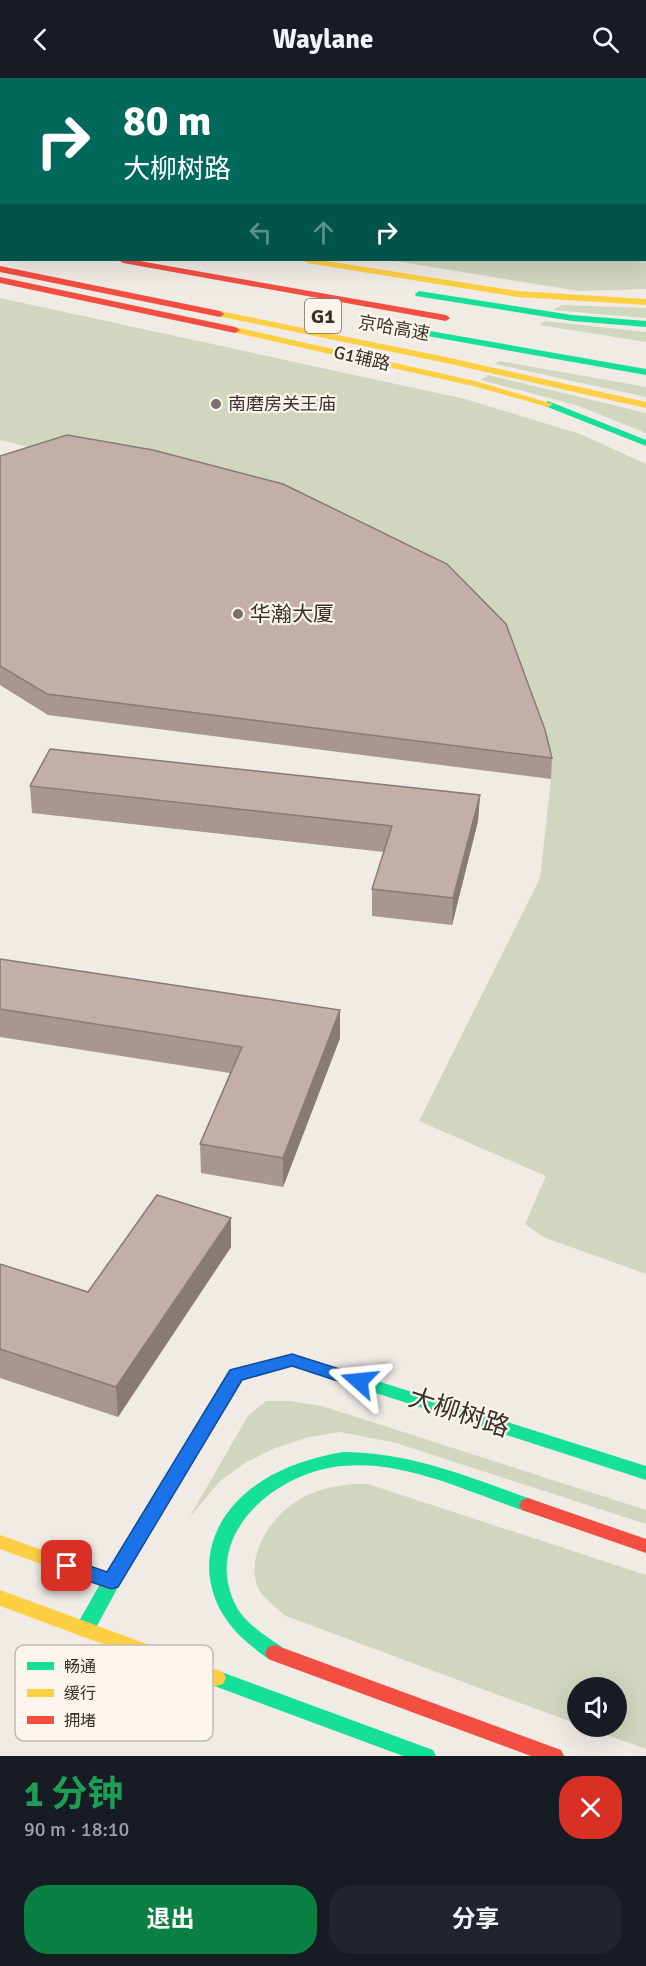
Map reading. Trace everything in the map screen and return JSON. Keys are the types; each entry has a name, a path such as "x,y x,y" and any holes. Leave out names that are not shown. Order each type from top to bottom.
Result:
{"main road":[{"path":"6,261 176,290"},
{"name":"京哈高速","path":"129,261 458,320"},
{"path":"314,261 549,297 602,302 646,302"},
{"path":"0,269 366,344 646,405"},
{"name":"G1辅路","path":"0,280 262,335 517,394 620,430 646,443"},
{"path":"404,292 572,318 646,324"},
{"name":"京哈高速","path":"399,329 646,372"},
{"name":"大柳树路","path":"85,1629 111,1581 236,1375 292,1360 646,1473"},
{"path":"554,1756 280,1656 246,1633 226,1606 218,1575 223,1543 235,1515 285,1474 320,1462 357,1459 388,1461 418,1468 646,1545"},
{"path":"0,1542 111,1581"},
{"path":"0,1598 128,1645"},
{"path":"213,1677 426,1756"}],"green space":[{"path":"395,261 646,261 646,289 579,291"},
{"path":"0,298 465,399 580,434 646,464 646,1274 543,1237 525,1224 546,1176 419,1121 540,878 551,779 37,449 0,440"},
{"path":"562,305 646,308 646,318 554,310"},
{"path":"544,321 646,332 646,342 540,325"},
{"path":"499,361 646,387 646,397 495,364"},
{"path":"488,375 646,413 646,433 576,405 481,380"},
{"path":"266,1401 290,1401 322,1406 646,1510 646,1524 396,1443 340,1432 309,1437 275,1448 245,1463 220,1481 189,1518 248,1416"},
{"path":"368,1484 646,1575 646,1749 613,1737 627,1737 627,1677 567,1677 567,1720 286,1616 271,1604 259,1590 255,1577 255,1564 263,1538 280,1515 300,1499 326,1488"}],"building":[{"name":"华瀚大厦","path":"67,435 153,450 283,484 447,564 506,624 545,730 552,758 47,694 0,666 0,456"},
{"path":"50,749 480,795 453,898 372,889 392,826 30,786"},
{"path":"0,959 340,1010 283,1158 200,1144 242,1047 0,1009"},
{"path":"157,1195 231,1218 116,1387 0,1349 0,1264 88,1292"}],"traffic: fast":[{"path":"419,294 572,318 646,324"},
{"path":"413,331 646,372"},
{"path":"548,404 646,443"},
{"path":"280,1363 292,1360 646,1473"},
{"path":"275,1653 236,1620 226,1606 218,1578 219,1551 229,1527 245,1505 266,1487 290,1473 317,1463 343,1459 367,1459 437,1473 528,1505"},
{"path":"85,1629 111,1582"},
{"path":"216,1678 426,1756"}],"traffic: slow":[{"path":"313,261 518,294 646,302"},
{"path":"220,314 446,360 646,405"},
{"path":"235,330 475,384 548,404"},
{"path":"0,1542 111,1582 236,1375 280,1363"},
{"path":"0,1598 127,1645"}],"traffic: jam":[{"path":"129,261 446,318"},
{"path":"0,269 220,314"},
{"path":"0,280 235,330"},
{"path":"528,1505 646,1546"},
{"path":"275,1653 554,1756"}],"place":[{"name":"南磨房关王庙","path":"216,404"},
{"name":"华瀚大厦","path":"238,614"}],"route":[{"path":"67,1566 111,1581 236,1375 292,1360 359,1381"}]}
